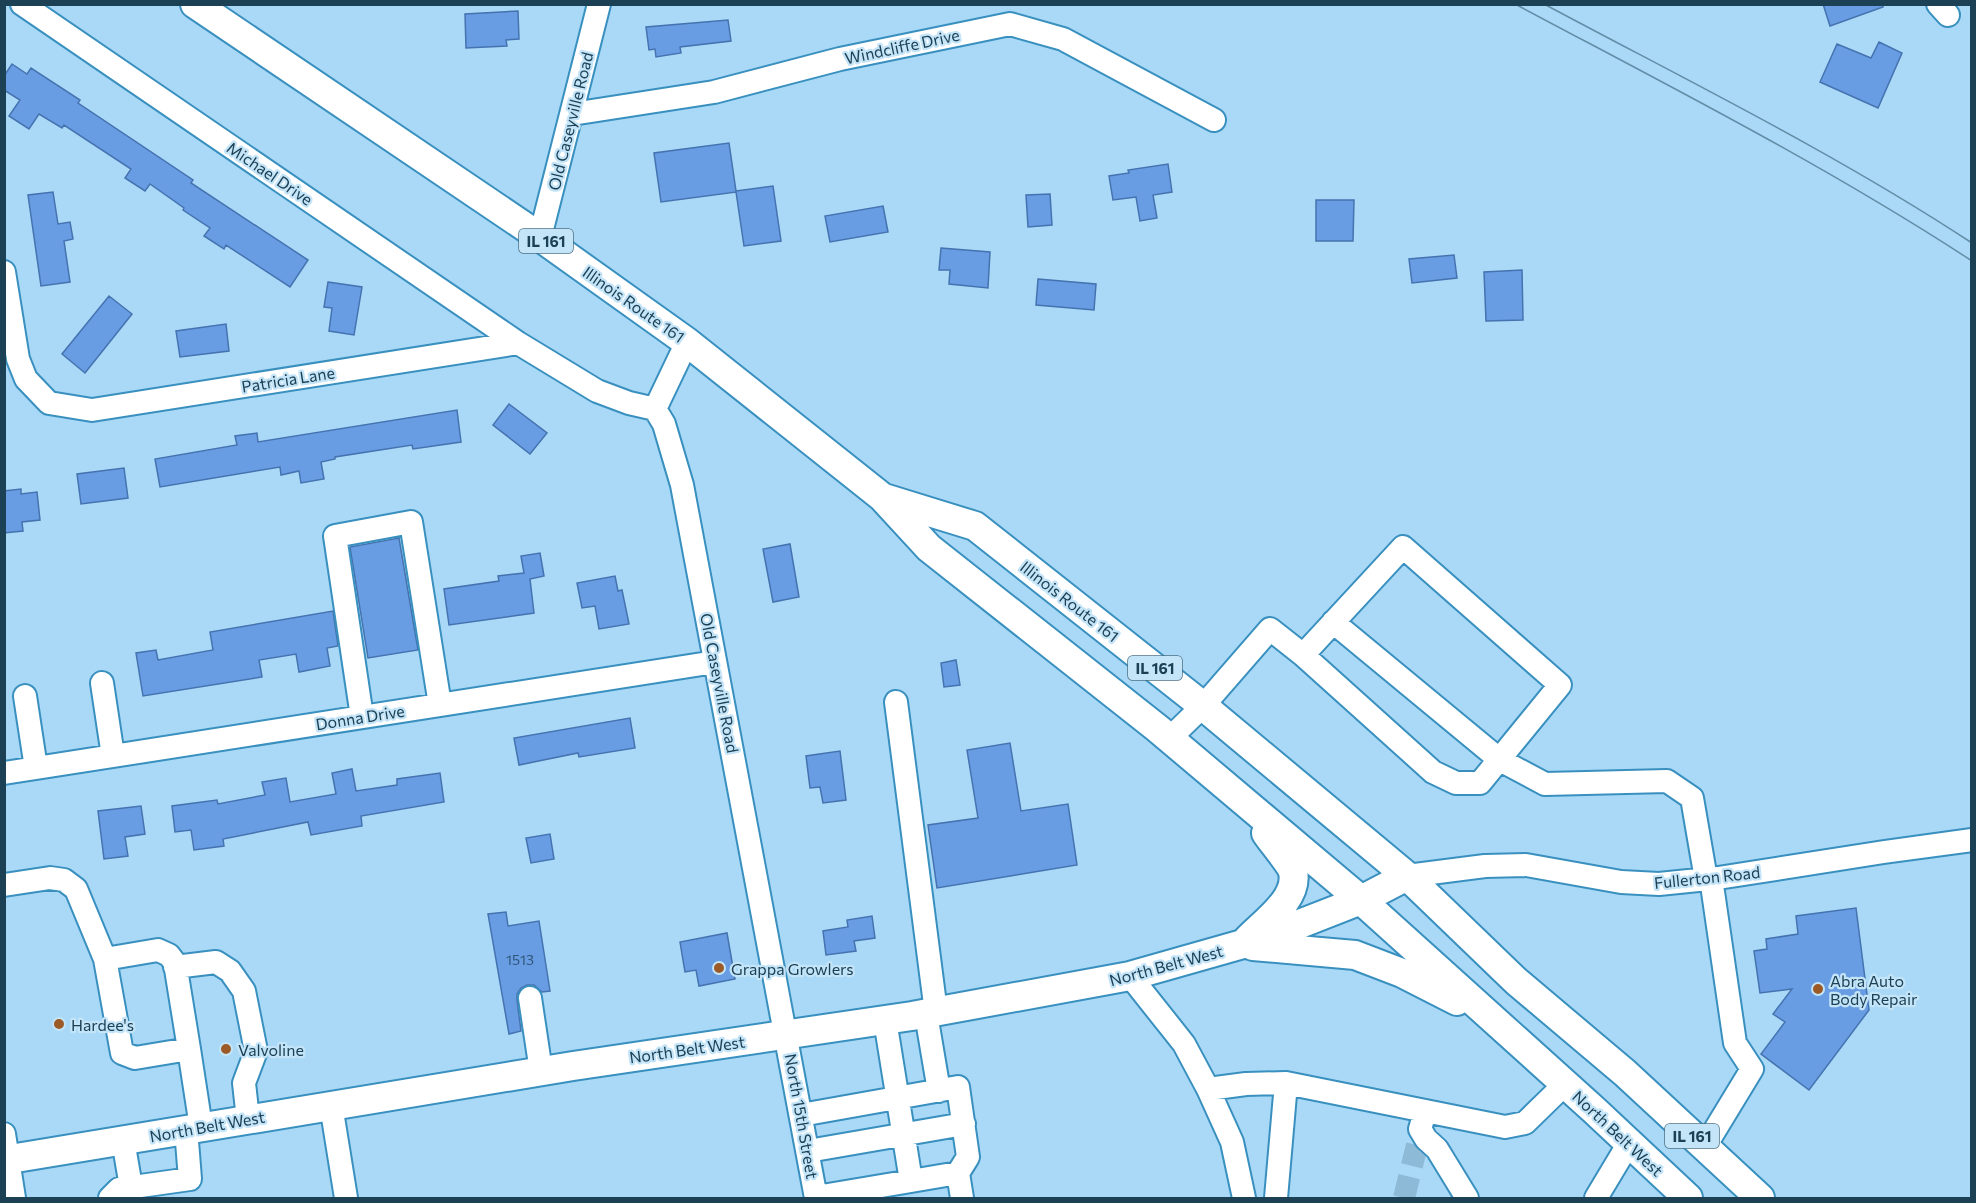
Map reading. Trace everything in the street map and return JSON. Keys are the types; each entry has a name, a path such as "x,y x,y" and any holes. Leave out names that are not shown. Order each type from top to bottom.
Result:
{"main road":[{"name":"Illinois Route 161","path":"195,4 540,237 687,342 882,497 929,548 1170,738 1361,900"},
{"name":"Illinois Route 161","path":"882,497 975,526 1203,706 1407,876"},
{"path":"1242,799 1293,871 1292,890 1284,902 1242,945"},
{"name":"North Belt West","path":"6,1151 123,1140 541,1071 931,1013 1130,976 1264,938 1361,900 1407,876"},
{"name":"IL 161","path":"1407,876 1516,981 1625,1073 1760,1198"},
{"name":"North Belt West","path":"1361,900 1688,1198"},
{"path":"1242,945 1355,956 1402,974 1489,1017"}],"street":[{"name":"Michael Drive","path":"22,4 518,343"},
{"name":"Old Caseyville Road","path":"540,237 599,4"},
{"name":"Windcliffe Drive","path":"572,114 714,92 840,59 1010,24 1063,39 1214,120"},
{"name":"Patricia Lane","path":"4,272 18,359 26,379 50,403 92,410 518,343"},
{"path":"518,343 597,391 629,403 655,409 687,342"},
{"name":"Old Caseyville Road","path":"655,409 664,424 682,486 787,1034"},
{"path":"362,717 335,536 411,522 440,705"},
{"path":"1170,738 1203,706 1270,629 1303,655 1433,772 1456,783 1480,783 1560,685 1403,548 1303,655"},
{"path":"1333,622 1500,760 1545,783 1667,781 1692,798 1735,1042 1752,1069 1704,1148"},
{"name":"Donna Drive","path":"4,773 715,662"},
{"path":"102,683 113,756"},
{"path":"26,696 36,768"},
{"path":"896,702 939,1090"},
{"name":"Fullerton Road","path":"1407,876 1485,866 1526,866 1621,882 1659,884 1708,879 1971,840"},
{"path":"4,885 50,878 64,880 76,889 105,959 122,1053 135,1058 189,1049"},
{"path":"105,959 158,950 169,955 175,967 189,1049 193,1128 190,1179 163,1190 119,1188 110,1198"},
{"path":"175,967 216,962 230,971 244,991 256,1051 244,1083 248,1119"},
{"path":"1130,976 1184,1044 1208,1089 1232,1142 1244,1198"},
{"path":"530,998 541,1071"},
{"path":"885,1020 911,1181"},
{"name":"North 15th Street","path":"787,1034 816,1198"},
{"path":"1208,1089 1246,1084 1286,1083 1421,1129 1505,1127 1525,1123 1565,1084"},
{"path":"1276,1198 1286,1083"},
{"path":"801,1115 958,1087 969,1157 958,1173 962,1198"},
{"path":"331,1105 346,1198"},
{"path":"808,1151 964,1124"},
{"path":"1421,1129 1437,1149 1467,1198"},
{"path":"123,1140 130,1187"},
{"path":"1596,1198 1629,1143"},
{"path":"6,1151 14,1198"},
{"path":"816,1198 958,1173"}],"building":[{"path":"1823,4 1883,4 1883,7 1830,26"},
{"path":"518,11 519,39 506,40 507,46 466,48 465,14"},
{"path":"728,20 731,41 680,47 681,53 656,57 655,49 649,50 646,27"},
{"path":"1879,42 1902,53 1878,108 1820,82 1837,44 1871,58"},
{"path":"12,64 27,74 31,68 80,100 78,103 193,180 191,183 308,260 290,287 226,245 224,249 204,236 210,228 150,184 145,191 125,178 131,169 64,125 62,128 39,114 29,129 9,116 20,100 4,90 4,76"},
{"path":"729,143 736,191 773,186 781,241 744,246 736,192 661,202 654,153"},
{"path":"1168,164 1172,192 1153,195 1157,218 1140,221 1136,197 1113,200 1109,176 1129,173 1128,170"},
{"path":"53,192 58,224 70,222 73,239 64,241 70,282 41,286 28,195"},
{"path":"1050,194 1052,225 1028,227 1026,195"},
{"path":"1316,200 1354,200 1353,241 1316,241"},
{"path":"883,206 888,232 830,242 825,216"},
{"path":"941,248 990,252 988,288 949,284 950,270 939,270"},
{"path":"1454,255 1457,278 1412,283 1409,259"},
{"path":"1522,270 1523,320 1486,321 1484,272"},
{"path":"1038,279 1096,284 1094,310 1036,305"},
{"path":"328,282 362,287 354,335 329,331 332,308 324,307"},
{"path":"109,296 132,314 85,373 62,354"},
{"path":"226,324 229,351 180,357 176,331"},
{"path":"509,404 547,433 530,454 493,425"},
{"path":"457,410 461,442 413,449 412,445 335,457 335,459 321,462 324,479 301,483 299,471 281,475 280,467 160,487 155,459 237,445 235,436 257,433 258,442"},
{"path":"124,468 128,498 81,504 77,474"},
{"path":"21,489 21,494 37,492 40,520 22,522 23,531 4,533 4,491"},
{"path":"399,538 418,650 368,658 350,547"},
{"path":"790,544 799,597 773,602 763,549"},
{"path":"540,553 544,576 530,579 534,613 449,625 444,589 499,581 498,576 524,573 521,556"},
{"path":"615,576 618,591 622,590 629,624 599,629 595,606 582,608 577,583"},
{"path":"333,611 338,646 327,648 330,666 299,672 296,654 259,660 262,677 143,696 136,653 156,650 158,660 213,650 210,632"},
{"path":"956,660 960,685 944,687 941,663"},
{"path":"630,718 635,748 579,757 578,753 519,765 514,738"},
{"path":"1010,743 1021,811 1068,804 1077,865 937,888 928,825 978,818 967,750"},
{"path":"840,751 846,800 823,803 820,787 810,788 806,756"},
{"path":"352,769 356,791 397,785 397,779 440,773 444,802 361,816 362,826 311,835 308,822 223,839 224,846 194,850 191,830 175,832 172,806 217,800 218,804 265,795 262,782 286,778 290,802 336,794 332,773"},
{"path":"141,806 145,834 125,837 128,856 104,859 98,811"},
{"path":"550,834 554,859 531,863 526,838"},
{"path":"1856,908 1869,1010 1809,1090 1761,1054 1785,1022 1773,1014 1792,989 1760,993 1754,951 1767,949 1766,939 1798,934 1796,916"},
{"path":"506,912 508,926 539,921 550,991 542,992 534,985 521,988 517,994 517,1000 521,1031 509,1034 488,914"},
{"path":"872,916 875,938 854,941 856,951 826,955 823,931 848,927 847,920"},
{"path":"727,933 735,979 699,986 696,970 685,972 680,942"}],"tunnel":[{"path":"1404,1198 1417,1145"}],"tram line":[{"path":"1515,4 1803,159 1972,261"},
{"path":"1544,4 1814,148 1972,243"}],"place":[{"name":"Grappa Growlers","path":"719,968"},
{"name":"Abra Auto Body Repair","path":"1818,989"},
{"name":"Hardee's","path":"59,1024"},
{"name":"Valvoline","path":"226,1049"}]}
